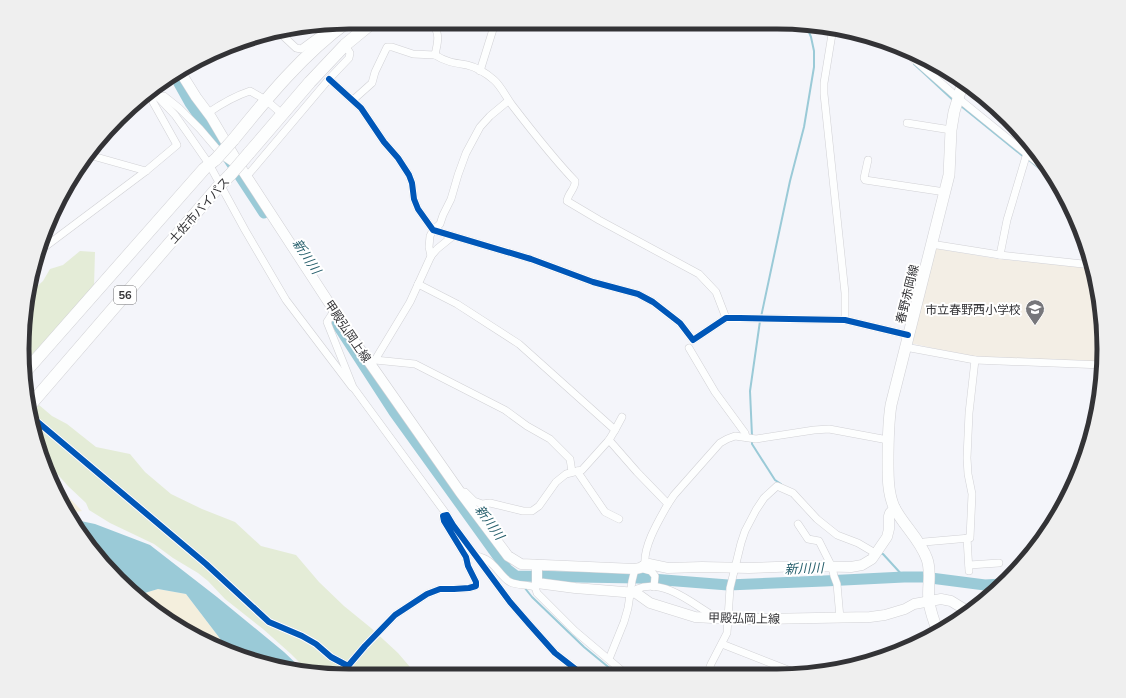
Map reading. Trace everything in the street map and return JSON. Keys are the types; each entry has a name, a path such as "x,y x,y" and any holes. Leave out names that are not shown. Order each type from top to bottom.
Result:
{"highway":[{"name":"土佐市バイパス","path":"34,401 310,82 345,45 364,29"},
{"name":"土佐市バイパス","path":"30,367 233,140 266,100 317,47 335,31"}],"main road":[{"name":"甲殿弘岡上線","path":"183,76 211,117 245,174 334,311 372,362 460,492 508,556 521,564 637,572 649,564 668,568 803,566 833,571 862,565 872,559 887,537 889,529 889,516 895,508"},
{"name":"春野赤岡線","path":"936,627 929,601 930,579 926,557 920,545 895,508 889,492 888,421 908,335 949,175 950,130 961,87"},
{"path":"537,565 536,585 633,592"},
{"name":"甲殿弘岡上線","path":"633,592 650,603 695,617 729,619 870,617 885,615 905,609 914,604 941,599 951,601 964,609"}],"street":[{"path":"435,55 438,38 436,29"},
{"path":"480,70 493,29"},
{"path":"283,36 296,48 301,49 327,30"},
{"path":"328,30 335,31"},
{"path":"832,34 824,84 824,94 845,292 845,320"},
{"path":"46,246 146,171 177,144 153,102 153,98 157,96 164,96 179,108 200,129 223,156 245,174 329,79 350,58 350,53 345,45"},
{"path":"353,100 372,83 375,72 387,47 392,47 413,54 435,55 455,64 480,70 495,81 508,101 559,164 575,181 576,184 567,196 567,201 699,274 716,292 726,318"},
{"path":"915,60 958,98 1037,162"},
{"path":"329,79 361,108 384,142 398,158 412,183 414,199 418,209 433,230 532,260 593,282 638,294 654,302 680,323 693,340 726,318 845,320 908,335"},
{"path":"208,113 234,97 250,91 266,100 282,114"},
{"path":"157,93 157,96 175,116 210,164 220,186 286,300 448,515 453,525 510,602 555,653 576,669"},
{"path":"431,256 429,247 430,236 433,230 440,224 451,199 466,153 480,127 490,116 508,101"},
{"path":"907,123 950,130"},
{"path":"1000,255 1007,220 1028,150"},
{"path":"93,156 146,171"},
{"path":"868,160 864,178 865,180 945,192"},
{"path":"453,236 431,256 410,302 372,362 415,364 505,410 527,426 550,439 570,459 574,472 605,512 619,519"},
{"path":"931,244 1000,255 1085,264"},
{"path":"418,284 457,304 519,344 615,430"},
{"path":"334,311 327,322 352,387"},
{"path":"906,347 975,360 1096,365"},
{"path":"689,348 747,438"},
{"path":"920,545 924,542 970,538 972,494 968,474 967,458 969,413 975,360"},
{"path":"460,492 465,492 474,500 482,504 490,503 523,511 532,511 539,506 556,482 566,474 582,470 609,440 622,418"},
{"path":"38,422 206,564 269,622 302,636 348,666 395,615 427,594 440,589 469,588 476,586 476,582 468,566 466,557 444,521 443,516 448,515"},
{"path":"609,659 624,622 637,572 644,557 648,543 668,504 674,495 720,444 735,436 756,439 829,429 888,440"},
{"path":"609,440 668,504"},
{"path":"709,669 727,633 730,588 741,543 756,510 764,498 777,486 792,493 817,519 837,535 877,551"},
{"path":"798,524 808,539 819,541 833,571 838,584 840,618"},
{"path":"967,538 969,568 1000,563"},
{"path":"476,555 488,560 498,572 509,581 518,585 536,585 537,593 575,631 621,669"},
{"path":"637,572 651,571 654,581 663,588 673,591 714,618"},
{"path":"633,592 654,581"},
{"path":"722,644 785,669"}],"shaded area":[{"path":"933,248 998,259 1086,267 1094,307 1096,362 977,358 910,343"}],"green space":[{"path":"80,251 95,252 94,287 29,357 30,328 35,289 43,281 50,269 63,265"},
{"path":"39,405 52,416 67,424 96,447 130,454 145,472 171,494 202,509 235,522 261,546 296,555 319,582 398,653 412,669 349,669 302,665 263,629 225,599 198,573 173,558 154,544 110,523 89,510 86,503 52,468 40,432 35,409"}],"sand":[{"path":"61,490 82,511 74,512"},
{"path":"158,589 186,594 224,644 207,636 171,615 142,594"}],"water":[{"path":"79,521 95,524 150,545 217,597 297,665 266,658 224,644 186,594 158,589 142,594 138,590 108,560"}],"waterway":[{"path":"761,317 790,181 804,127 814,67 814,51 808,31"},
{"path":"914,64 954,101"},
{"name":"新川川","path":"177,79 190,103 264,213"},
{"path":"961,106 1024,157"},
{"path":"1029,160 1044,172"},
{"path":"752,436 750,391 760,321"},
{"name":"新川川","path":"337,324 394,412 507,569 516,576 639,578 728,585 923,577 985,585 994,584"},
{"path":"752,440 752,444 775,480 781,484"},
{"path":"880,553 883,554 904,577"},
{"name":"新川川","path":"516,576 520,582"},
{"path":"524,587 532,597 584,647 611,669"}],"cycle path":[{"path":"329,79 361,108 384,142 398,158 409,175 412,183 414,199 418,209 433,230 531,259 593,282 638,294 653,302 680,323 693,340 726,318 845,320 908,335"},
{"path":"38,422 206,564 269,622 302,636 316,644 331,657 348,666 395,615 427,594 440,589 469,588 476,586 476,582 468,566 466,557 444,521 443,516 447,515 510,602 555,653 576,669"}],"place":[{"name":"市立春野西小学校","path":"1035,326"}]}
